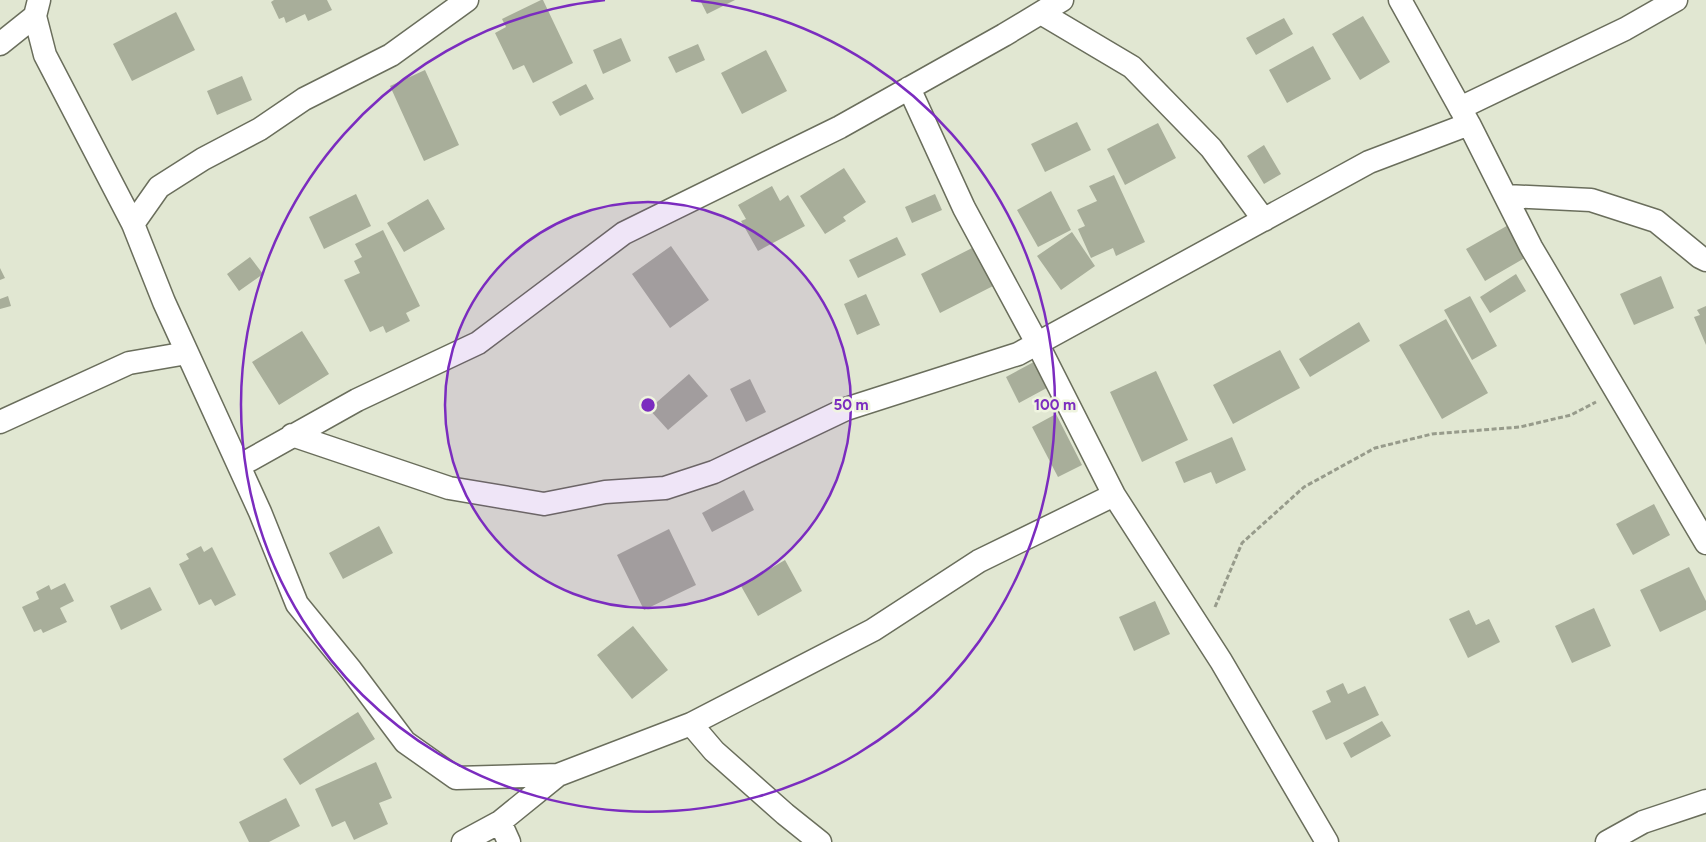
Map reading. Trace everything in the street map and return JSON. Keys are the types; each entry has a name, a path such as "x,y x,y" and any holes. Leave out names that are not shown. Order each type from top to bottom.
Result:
{"street":[{"path":"133,224 159,188 203,159 260,130 304,99 390,55 467,0"},
{"path":"239,466 357,400 478,343 624,233 840,127 1004,35 1062,0"},
{"path":"1400,0 1464,116 1531,247 1706,543"},
{"path":"292,435 449,488 544,504 605,492 665,488 714,472 846,409 1018,354 1370,162 1464,116 1676,0"},
{"path":"37,8 45,55 133,224 164,302 260,512 297,604 351,670 405,742 456,778 558,775 691,724 873,630 978,562 1114,495"},
{"path":"0,44 37,8"},
{"path":"1041,13 1132,67 1211,148 1264,220"},
{"path":"909,88 964,208 1037,343 1114,495 1221,661 1327,842"},
{"path":"1506,196 1591,200 1656,221 1706,260"},
{"path":"0,422 129,363 187,353"},
{"path":"691,724 714,752 820,842"},
{"path":"463,842 504,832 558,775"},
{"path":"1607,842 1643,822 1706,801"}],"path":[{"path":"1203,632 1242,544 1304,487 1375,448 1432,434 1520,427 1546,421 1571,415 1617,392"}],"building":[{"path":"274,0 327,0 332,10 308,21 305,14 286,23 284,17 279,19 271,2"},
{"path":"543,0 573,63 533,83 524,65 513,70 495,33 506,27 502,19"},
{"path":"700,0 735,0 707,14"},
{"path":"176,12 195,50 132,81 113,44"},
{"path":"1363,16 1390,62 1360,80 1332,34"},
{"path":"1284,18 1293,34 1256,55 1246,38"},
{"path":"621,38 631,61 603,74 593,50"},
{"path":"698,44 705,60 676,73 668,57"},
{"path":"1313,46 1331,79 1287,103 1269,70"},
{"path":"766,50 787,91 742,114 721,73"},
{"path":"425,70 459,145 424,161 390,86"},
{"path":"242,76 252,100 217,115 207,91"},
{"path":"586,84 594,99 560,116 552,102"},
{"path":"1077,122 1091,150 1045,172 1031,144"},
{"path":"1158,123 1176,158 1125,185 1107,149"},
{"path":"1264,145 1281,174 1264,184 1247,156"},
{"path":"844,168 866,202 843,217 846,221 825,234 800,196"},
{"path":"1114,175 1145,242 1116,256 1113,248 1091,258 1078,229 1085,226 1077,210 1097,201 1089,186"},
{"path":"772,186 780,201 788,195 805,226 758,251 741,221 746,219 738,205"},
{"path":"1051,191 1071,230 1038,247 1017,210"},
{"path":"356,194 371,226 324,249 309,217"},
{"path":"935,194 942,210 912,223 905,207"},
{"path":"428,199 445,229 404,252 387,223"},
{"path":"1512,223 1530,255 1485,281 1466,249"},
{"path":"383,230 420,306 406,313 410,321 386,333 383,326 370,332 344,280 360,273 354,261 362,257 355,244"},
{"path":"1072,232 1095,266 1061,290 1037,256"},
{"path":"897,237 906,255 858,278 849,260"},
{"path":"671,246 709,300 670,328 632,274"},
{"path":"976,246 995,285 940,313 921,274"},
{"path":"250,257 263,274 239,291 227,274"},
{"path":"0,268 5,278 0,280"},
{"path":"1516,274 1526,291 1490,313 1480,297"},
{"path":"1661,276 1674,308 1634,325 1620,294"},
{"path":"866,294 880,325 857,335 844,304"},
{"path":"8,296 11,306 0,309 0,299"},
{"path":"1470,296 1497,346 1472,360 1444,310"},
{"path":"1706,306 1706,345 1694,317 1700,315 1697,310"},
{"path":"1446,319 1488,393 1442,419 1399,345"},
{"path":"1359,322 1370,341 1310,377 1299,359"},
{"path":"302,331 329,374 279,405 252,362"},
{"path":"1280,350 1300,388 1233,424 1213,385"},
{"path":"1043,357 1056,383 1019,403 1006,377"},
{"path":"1156,371 1188,440 1142,462 1110,392"},
{"path":"689,374 708,396 668,430 649,409"},
{"path":"750,379 766,412 746,422 730,389"},
{"path":"1056,414 1082,465 1058,477 1032,427"},
{"path":"1232,437 1246,470 1216,484 1211,472 1184,483 1175,462"},
{"path":"744,490 754,510 712,532 702,513"},
{"path":"1654,504 1670,535 1633,555 1616,524"},
{"path":"379,526 393,553 343,579 329,553"},
{"path":"669,529 696,585 644,610 617,555"},
{"path":"201,546 204,552 212,547 236,595 215,606 211,599 199,605 179,564 189,559 186,554"},
{"path":"785,560 802,591 758,616 741,586"},
{"path":"1689,567 1706,601 1706,610 1660,632 1640,590"},
{"path":"65,583 74,601 60,608 67,622 43,633 41,629 34,632 22,607 39,599 36,592 49,585 51,590"},
{"path":"150,587 162,610 121,630 110,606"},
{"path":"1155,601 1170,634 1134,651 1119,617"},
{"path":"1594,608 1611,646 1572,663 1555,626"},
{"path":"1469,610 1476,625 1489,619 1500,642 1468,658 1449,619"},
{"path":"633,626 668,670 632,699 597,655"},
{"path":"1343,683 1348,694 1365,686 1379,715 1326,740 1312,711 1331,702 1326,691"},
{"path":"358,712 375,739 300,785 283,759"},
{"path":"1382,721 1391,736 1351,758 1343,743"},
{"path":"376,762 392,798 379,803 388,824 354,840 345,821 332,827 315,789"},
{"path":"286,798 300,826 269,842 249,842 239,822"}]}
